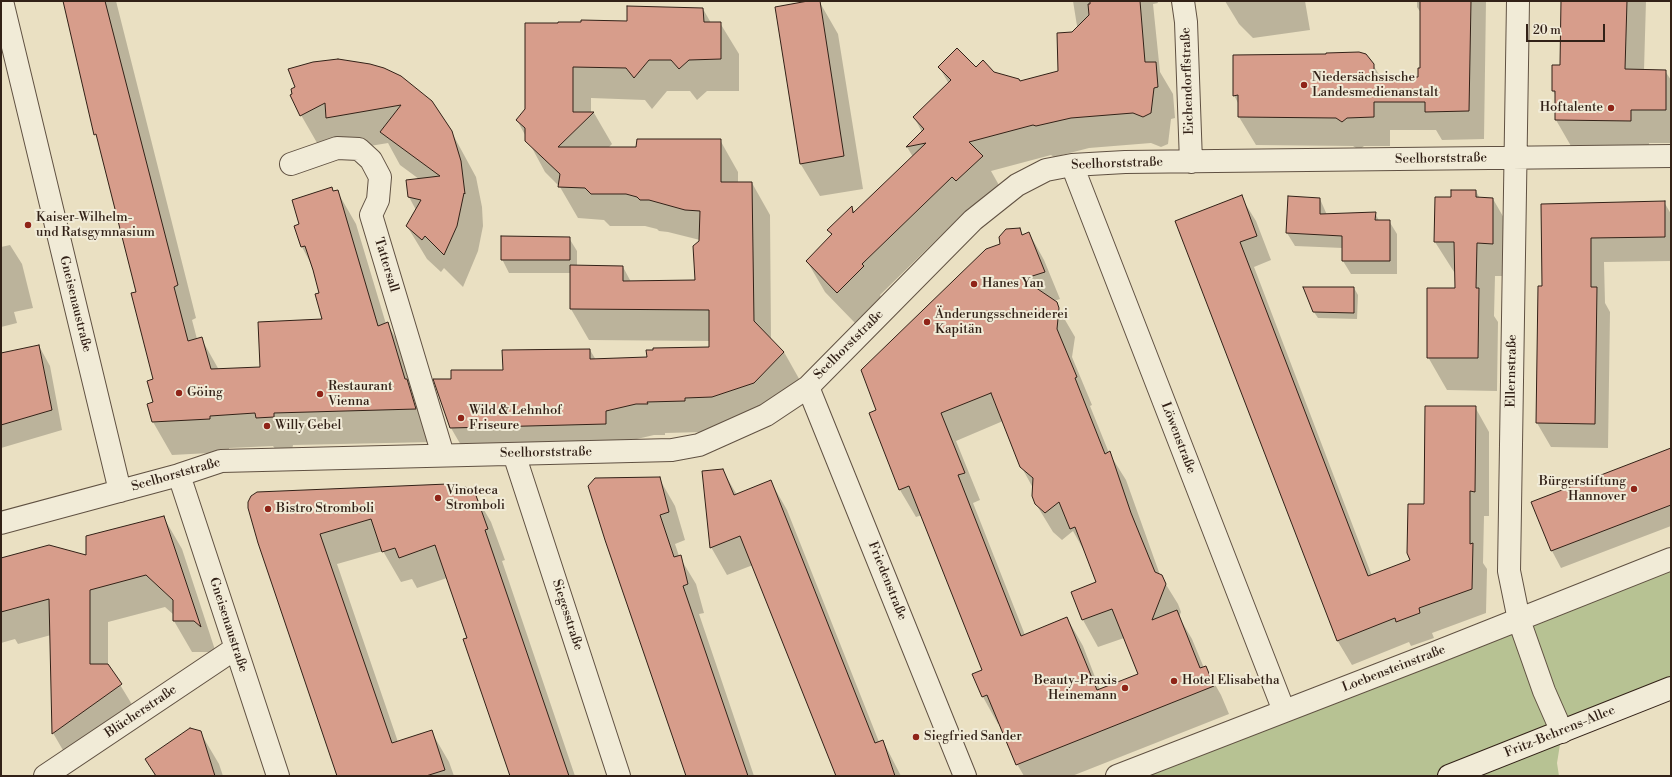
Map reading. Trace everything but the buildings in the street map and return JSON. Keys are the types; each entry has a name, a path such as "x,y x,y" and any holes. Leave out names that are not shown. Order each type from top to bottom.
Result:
{"street":[{"name":"Gneisenaustraße","path":"2,1 120,491"},
{"name":"Eichendorffstraße","path":"1183,1 1186,22 1191,162"},
{"name":"Ellernstraße","path":"1518,1 1509,571 1519,620 1544,691 1562,732"},
{"name":"Tattersall","path":"292,164 337,148 359,149 371,160 380,177 378,200 371,215 443,455"},
{"name":"Seelhorststraße","path":"1,523 179,475 221,461 672,450 698,445 766,415 808,387 973,220 1017,185 1046,170 1072,165 1125,162 1671,156"},
{"name":"Löwenstraße","path":"1072,165 1284,711"},
{"name":"Friedenstraße","path":"808,387 965,776"},
{"name":"Siegesstraße","path":"514,454 619,776"},
{"name":"Gneisenaustraße","path":"179,475 278,776"},
{"name":"Loebensteinstraße","path":"1116,776 1519,620 1671,559"},
{"name":"Blücherstraße","path":"45,776 236,648"},
{"name":"Fritz-Behrens-Allee","path":"1449,776 1671,688"}],"green space":[{"path":"1671,559 1671,688 1562,732 1557,763 1559,776 1117,776"}],"place":[{"name":"Niedersächsische Landesmedienanstalt","path":"1304,85"},
{"name":"Hoftalente","path":"1611,108"},
{"name":"Kaiser-Wilhelm- und Ratsgymnasium","path":"28,225"},
{"name":"Hanes Yan","path":"974,284"},
{"name":"Änderungsschneiderei Kapitän","path":"927,322"},
{"name":"Göing","path":"179,393"},
{"name":"Restaurant Vienna","path":"320,394"},
{"name":"Wild & Lehnhof Friseure","path":"461,418"},
{"name":"Willy Gebel","path":"267,426"},
{"name":"Bürgerstiftung Hannover","path":"1634,489"},
{"name":"Vinoteca Stromboli","path":"438,498"},
{"name":"Bistro Stromboli","path":"268,509"},
{"name":"Hotel Elisabetha","path":"1174,681"},
{"name":"Beauty-Praxis Heinemann","path":"1125,688"},
{"name":"Siegfried Sander","path":"916,737"}]}
